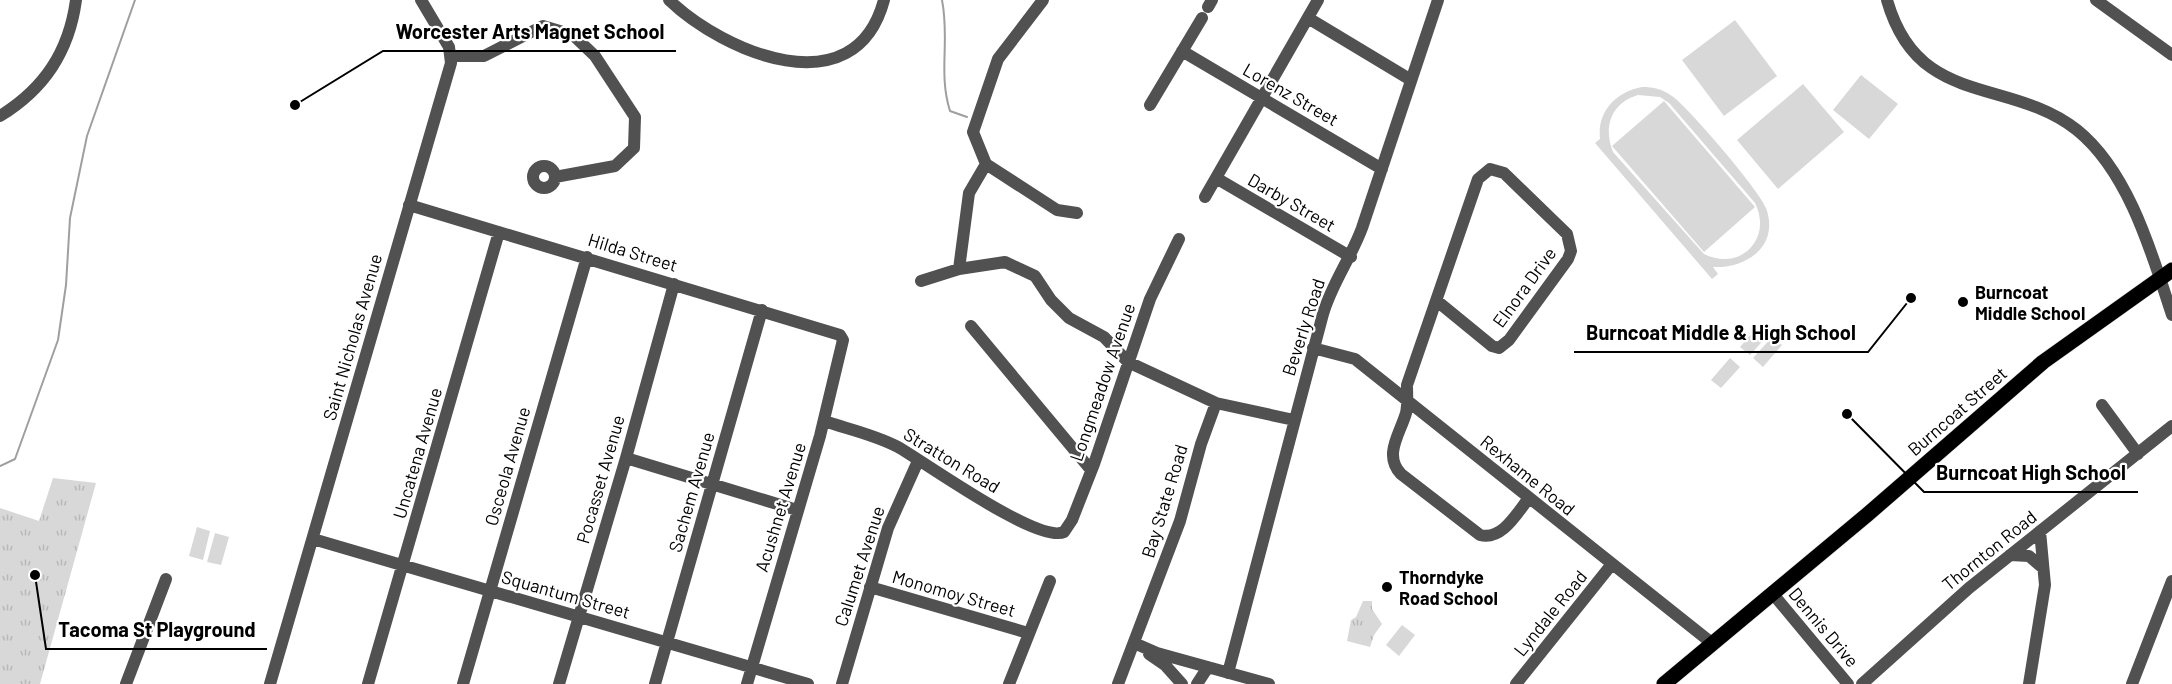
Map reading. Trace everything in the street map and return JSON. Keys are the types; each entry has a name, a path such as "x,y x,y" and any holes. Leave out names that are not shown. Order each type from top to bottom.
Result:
{"main road":[{"name":"Burncoat Street","path":"1664,684 1773,594 2043,362 2166,274"}],"street":[{"path":"0,116 30,95 55,65 70,31 76,0"},
{"path":"669,0 704,28 722,39 774,59 803,63 836,57 855,46 872,27 884,0"},
{"path":"1043,0 998,59 973,132 986,164 1057,210 1077,213"},
{"path":"1205,197 1318,0"},
{"name":"Beverly Road","path":"1228,673 1312,348 1330,292 1350,256 1382,169 1438,0"},
{"path":"1887,0 1906,43 1943,76 1977,91 2036,108 2066,123 2088,140 2105,160 2126,194 2166,274 2172,315"},
{"path":"2096,0 2172,55"},
{"path":"423,3 445,39 452,56 484,56 543,26 573,35 595,56 635,117 634,148 615,166 555,177"},
{"path":"1150,105 1207,8"},
{"path":"1308,18 1411,80"},
{"name":"Lorenz Street","path":"1182,51 1382,169"},
{"name":"Saint Nicholas Avenue","path":"270,684 452,56"},
{"path":"959,269 969,194 986,164"},
{"name":"Elnora Drive","path":"1437,302 1492,346 1499,348 1504,345 1568,259 1571,251 1567,234 1504,173 1490,169 1483,173 1475,187 1407,385 1407,410 1392,454 1392,462 1401,474 1470,530 1488,537 1502,531 1529,498"},
{"name":"Darby Street","path":"1216,178 1350,256"},
{"name":"Hilda Street","path":"409,205 762,310 832,332 843,339"},
{"name":"Uncatena Avenue","path":"368,684 499,232"},
{"name":"Longmeadow Avenue","path":"1059,534 1072,519 1150,299 1179,239"},
{"name":"Osceola Avenue","path":"463,684 587,257"},
{"path":"921,280 959,269 1005,262 1035,276 1052,300 1069,318 1104,337 1128,362 1216,403 1294,420"},
{"name":"Pocasset Avenue","path":"559,684 626,458 674,284"},
{"name":"Sachem Avenue","path":"655,684 762,310"},
{"path":"971,326 1091,470"},
{"name":"Acushnet Avenue","path":"747,684 824,421 843,339"},
{"name":"Rexhame Road","path":"1312,348 1355,359 1713,644"},
{"name":"Bay State Road","path":"1118,684 1180,521 1201,444 1216,403"},
{"path":"2102,405 2138,454"},
{"name":"Stratton Road","path":"824,421 889,443 1013,518 1052,534 1059,534"},
{"name":"Thornton Road","path":"1862,684 1969,588 2172,426"},
{"path":"626,458 797,510"},
{"name":"Calumet Avenue","path":"842,684 891,518 918,461"},
{"path":"2029,684 2043,598 2040,531"},
{"name":"Squantum Street","path":"313,539 808,684"},
{"path":"2010,555 2029,556 2043,568"},
{"name":"Lyndale Road","path":"1516,684 1612,564"},
{"path":"126,684 166,579"},
{"path":"1009,684 1050,580"},
{"path":"2132,684 2172,581"},
{"name":"Monomoy Street","path":"870,587 1028,633"},
{"name":"Dennis Drive","path":"1773,594 1848,684"},
{"path":"1134,643 1269,684"},
{"path":"1134,643 1165,665 1182,684"},
{"path":"1197,684 1208,667"}],"green space":[{"path":"1735,20 1777,76 1724,116 1682,60"},
{"path":"1861,75 1898,104 1869,139 1833,110"},
{"path":"1803,84 1844,132 1778,189 1737,140"},
{"path":"1642,87 1658,89 1681,104 1738,168 1766,208 1769,222 1764,244 1748,259 1737,264 1713,267 1718,274 1712,279 1595,143 1600,139 1602,120 1610,104 1624,93","holes":["1638,95 1660,97 1669,103 1755,203 1760,229 1750,249 1741,255 1730,259 1704,254 1613,152 1609,125 1621,104"]},
{"path":"1664,101 1755,207 1704,252 1612,146"},
{"path":"1759,325 1769,334 1750,355 1740,347"},
{"path":"1772,337 1782,345 1763,367 1753,358"},
{"path":"1730,358 1740,367 1721,388 1711,380"},
{"path":"53,478 96,483 40,684 0,684 0,508 39,521"},
{"path":"197,527 210,531 203,560 189,556"},
{"path":"215,533 229,537 221,565 207,562"},
{"path":"1363,601 1372,601 1372,609 1382,624 1374,635 1370,647 1347,641 1351,620 1356,617"},
{"path":"1402,625 1415,635 1399,656 1386,645"}],"waterway":[{"path":"0,466 15,459 58,340 66,285 70,218 87,136 135,0"},
{"path":"942,0 947,97 950,111 967,117"}],"place":[{"name":"Worcester Arts Magnet School","path":"295,105"},
{"name":"Burncoat Middle & High School","path":"1911,298"},
{"name":"Burncoat Middle School","path":"1963,302"},
{"name":"Burncoat High School","path":"1847,414"},
{"name":"Tacoma St Playground","path":"35,575"},
{"name":"Thorndyke Road School","path":"1387,587"}]}
